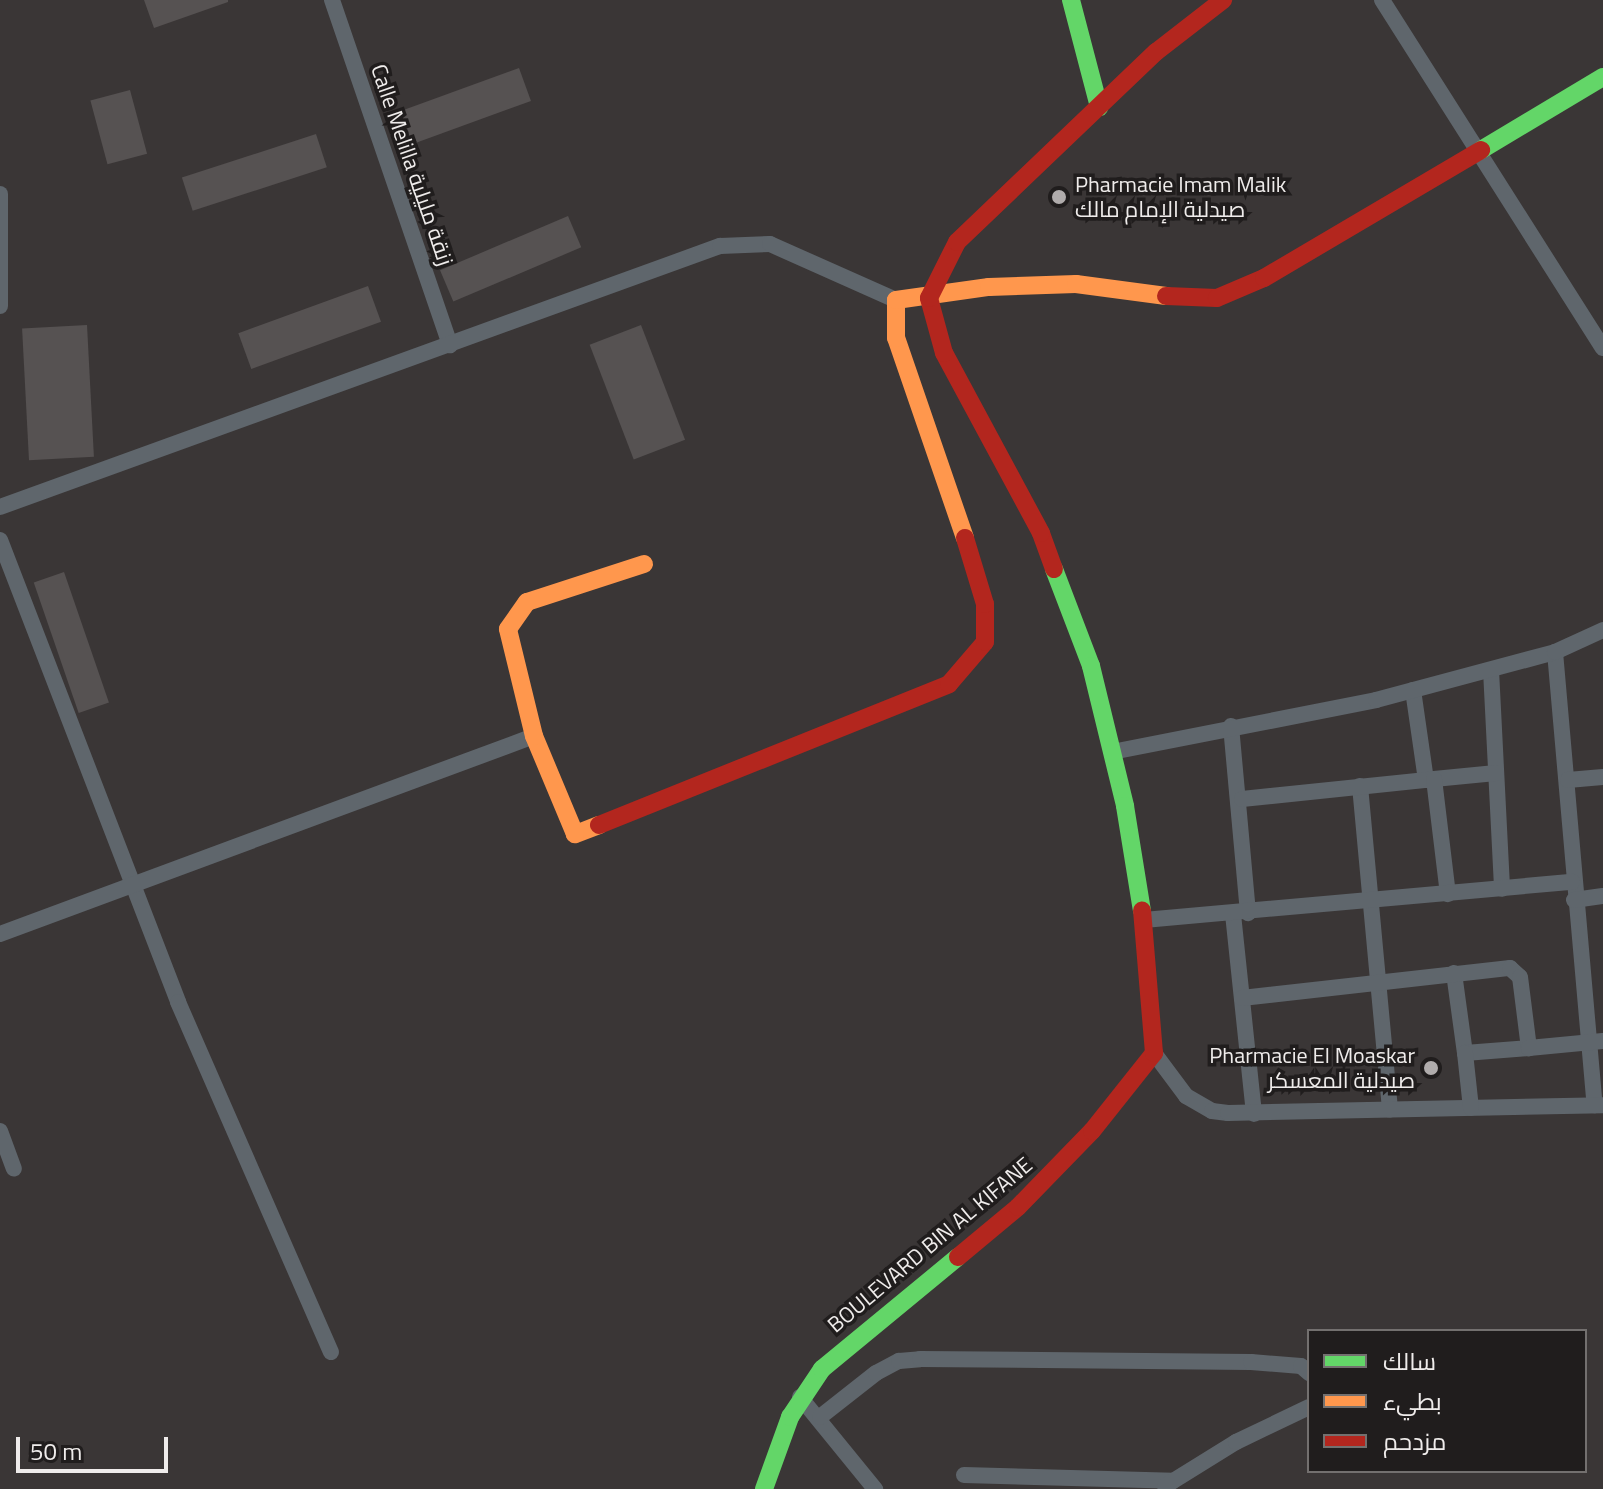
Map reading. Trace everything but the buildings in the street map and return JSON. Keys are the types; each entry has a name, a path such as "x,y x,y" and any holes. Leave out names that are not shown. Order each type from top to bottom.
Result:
{"street":[{"name":"Calle Melilla زنقة مليلية","path":"332,0 450,345"},
{"path":"1071,0 1099,107"},
{"path":"1382,0 1482,151 1603,348"},
{"path":"1216,2 1099,107 957,242 929,298 944,353 1041,533 1091,666 1112,752 1144,920 1154,1053 1199,1105 1212,1111 1254,1114 1599,1105 1595,1042 1572,882 1568,780 1555,652"},
{"path":"0,507 720,246 750,242 792,252 896,300 929,298 989,287 1076,284 1200,301 1217,298 1264,278 1603,77"},
{"path":"0,194 0,306"},
{"path":"644,564 527,602 512,620 506,636 534,736 575,834 808,745 949,684 970,666 985,642 985,604 943,470 905,372 896,338 896,300"},
{"path":"0,540 178,1002 331,1352"},
{"path":"1112,752 1413,690 1555,652 1603,630"},
{"path":"1491,670 1502,889"},
{"path":"1413,690 1448,894"},
{"path":"1231,726 1242,799 1242,998 1254,1114"},
{"path":"0,934 534,736"},
{"path":"1242,799 1496,773"},
{"path":"1568,780 1603,777"},
{"path":"1360,786 1390,1110"},
{"path":"1144,920 1371,903 1572,882"},
{"path":"1574,900 1603,896"},
{"path":"1242,998 1454,973 1516,971 1529,1048"},
{"path":"1454,973 1471,1108"},
{"path":"1465,1053 1595,1042"},
{"name":"BOULEVARD BIN AL KIFANE","path":"764,1489 800,1397 833,1359 1040,1185 1154,1053"},
{"path":"0,1131 14,1169"},
{"path":"820,1417 876,1373 899,1361 920,1359 1251,1362 1301,1366 1307,1371"},
{"path":"800,1397 820,1417 875,1489"},
{"path":"964,1475 1167,1485 1307,1408"}],"traffic: fast":[{"path":"1071,0 1099,107"},
{"path":"1481,150 1603,77"},
{"path":"1054,569 1091,666 1125,806 1142,911"},
{"path":"764,1489 790,1417 822,1369 958,1257"}],"traffic: slow":[{"path":"965,538 896,338 896,300 989,287 1076,284 1166,296"},
{"path":"599,825 575,834 534,736 508,629 527,602 644,564"}],"traffic: jam":[{"path":"1054,569 1041,533 944,353 929,298 957,242 1156,52 1223,0"},
{"path":"1166,296 1217,298 1264,278 1481,150"},
{"path":"599,825 949,684 985,642 985,604 965,538"},
{"path":"958,1257 1018,1207 1092,1131 1154,1053 1142,911"}],"place":[{"name":"Pharmacie Imam Malik صيدلية الإمام مالك","path":"1059,197"},
{"name":"Pharmacie El Moaskar صيدلية المعسكر","path":"1431,1068"}]}
